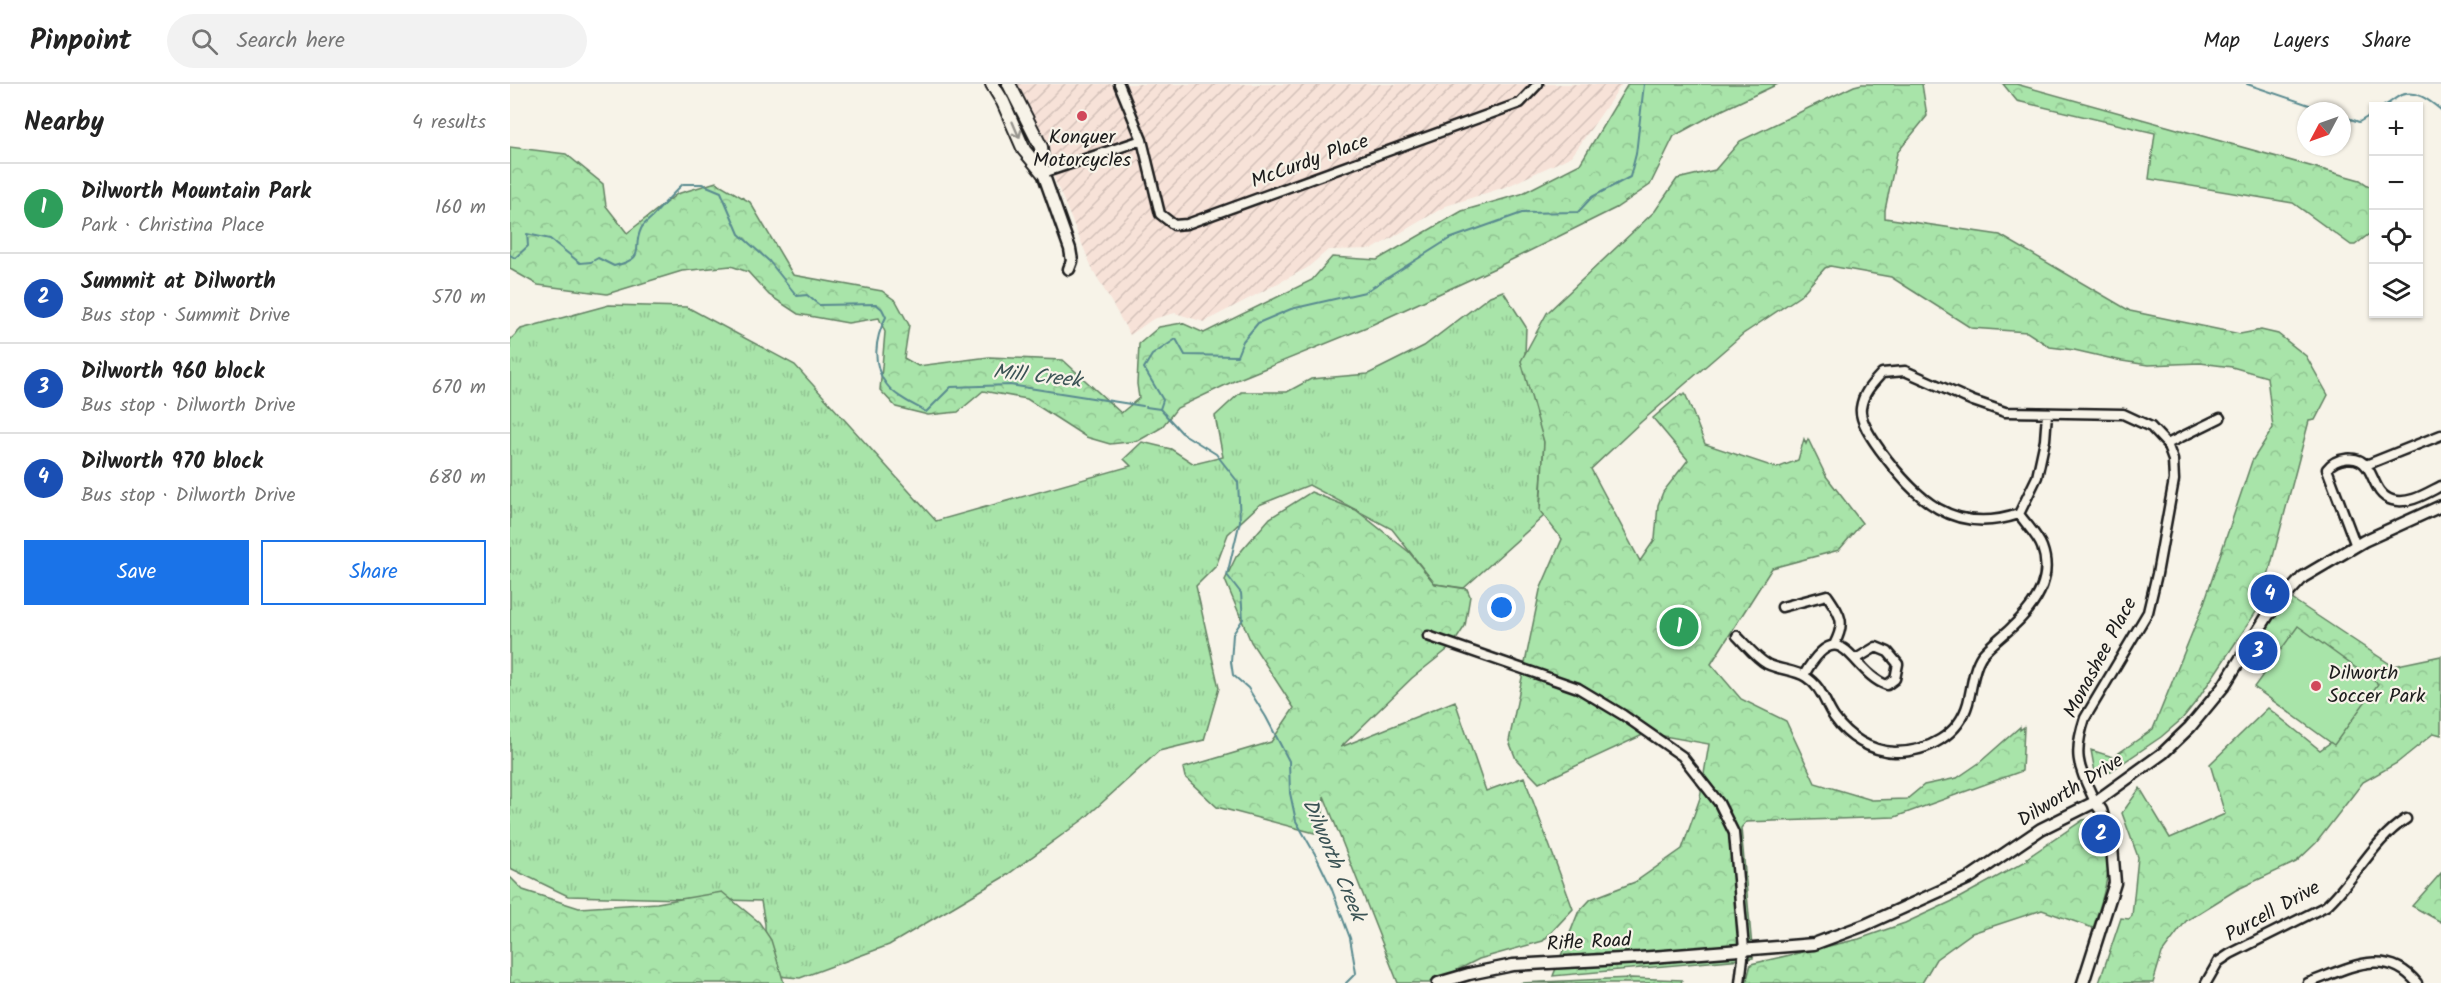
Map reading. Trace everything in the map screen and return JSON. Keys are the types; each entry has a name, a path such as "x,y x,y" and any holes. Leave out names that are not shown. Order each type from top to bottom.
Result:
{"main road":[{"path":"992,84 1003,102 1024,150 1043,173"},
{"path":"1009,84 1041,147 1043,173"}],"street":[{"name":"McCurdy Place","path":"1119,84 1142,140 1160,214 1174,225 1180,225 1520,103 1538,84"},
{"path":"1069,269 1070,249 1043,173 1142,140"},
{"path":"2047,413 2045,440 2037,477 2019,514 2004,519 1958,518 1919,497 1896,472 1872,438 1860,411 1866,390 1882,373 1905,371 1973,401 2005,412 2123,414 2151,427 2167,444 2220,418"},
{"path":"2366,465 2441,435"},
{"name":"Monashee Place","path":"2096,802 2081,770 2077,755 2079,736 2085,718 2148,612 2174,480 2172,460 2167,444"},
{"path":"2356,546 2327,470 2332,462 2343,458 2359,460 2366,465 2379,491 2392,500 2413,500 2441,486"},
{"name":"Dilworth Drive","path":"1744,949 1814,944 1865,925 1969,878 2041,829 2096,802 2163,753 2190,727 2223,687 2268,615 2303,577 2356,546 2441,507"},
{"path":"1737,636 1764,663 1804,675 1821,690 1834,716 1851,736 1868,746 1893,752 1914,750 1933,744 1954,732 1962,720 1982,656 2025,616 2038,599 2045,581 2046,562 2042,546 2019,514"},
{"path":"1782,607 1827,596 1840,615 1842,630 1834,645 1812,662 1804,675"},
{"path":"1428,636 1578,688 1623,715 1682,756 1719,803 1734,833 1744,949 1740,983"},
{"path":"1834,645 1845,647 1875,681 1887,685 1895,679 1898,664 1888,652 1876,647 1856,659"},
{"path":"2083,983 2115,883 2112,847 2101,810 2096,802"},
{"name":"Purcell Drive","path":"2206,983 2218,962 2230,954 2326,906 2392,828 2406,819"},
{"name":"Rifle Road","path":"1438,983 1513,965 1744,949"},
{"path":"2308,983 2365,962 2396,965 2416,983"}],"shaded area":[{"path":"1018,84 1622,84 1572,156 1508,186 1446,206 1373,249 1328,250 1307,268 1204,322 1175,313 1153,319 1130,335 1093,270 1054,178 1049,145"}],"green space":[{"path":"1628,84 1778,84 1674,136 1650,185 1616,208 1495,268 1369,326 1234,381 1177,408 1161,428 1138,441 1110,444 1086,437 1027,399 983,391 958,412 928,415 896,407 880,390 885,332 879,318 848,323 798,314 769,295 748,272 731,266 682,271 607,294 538,285 510,269 510,147 566,154 603,184 606,206 627,233 677,194 716,182 750,202 793,275 882,291 896,301 909,325 904,358 918,366 989,357 1063,360 1121,413 1139,398 1137,384 1139,344 1159,327 1182,323 1204,333 1312,280 1332,257 1377,260 1462,211 1521,194 1580,164"},
{"path":"1862,84 1922,84 1927,116 1897,153 1885,218 2000,235 2130,311 2240,334 2261,330 2278,334 2306,356 2328,395 2315,420 2309,421 2260,606 2198,699 2182,719 2161,737 2108,773 2095,772 2091,750 2113,757 2153,729 2203,606 2252,461 2273,428 2267,377 2232,367 2200,363 2148,365 2122,361 2050,347 2027,332 1971,328 1891,277 1830,266 1825,268 1800,296 1743,334 1641,422 1591,469 1640,561 1655,539 1658,505 1663,492 1688,460 1653,418 1681,394 1682,396 1685,393 1705,444 1777,468 1798,460 1804,439 1806,444 1808,439 1826,476 1862,523 1839,550 1772,568 1711,664 1741,699 1786,721 1815,783 1872,800 1907,799 1924,785 1957,778 1979,763 2020,727 2020,730 2024,727 2022,771 1895,817 1746,822 1741,828 1753,958 1553,976 1578,913 1591,899 1635,882 1682,849 1700,798 1709,744 1647,733 1539,783 1516,759 1509,741 1540,590 1562,539 1540,511 1544,442 1521,361 1547,313 1655,211 1677,179 1715,170 1740,141"},
{"path":"2003,84 2016,84 2360,180 2369,186 2369,234 2355,245 2351,245 2293,203 2149,179 2155,133 2017,101"},
{"path":"1503,291 1526,327 1525,355 1544,442 1540,504 1544,516 1464,588 1435,584 1392,529 1309,485 1259,505 1228,534 1216,566 1196,586 1219,688 1204,740 1159,751 1084,819 1007,875 889,945 800,978 765,975 765,924 761,901 568,896 510,868 510,340 521,329 609,305 687,307 795,365 936,521 1131,466 1124,459 1142,442 1171,449 1194,464 1223,457 1215,416 1241,392 1287,392 1311,379 1368,374 1424,346 1490,296"},
{"path":"1311,492 1356,510 1409,552 1435,584 1467,589 1470,596 1465,626 1452,646 1412,678 1341,747 1455,701 1486,791 1524,777 1573,909 1543,941 1479,959 1432,983 1398,983 1324,796 1322,835 1217,807 1185,777 1183,768 1271,742 1294,708 1251,642 1225,580 1236,557 1270,518"},
{"path":"2286,595 2393,666 2441,656 2441,735 2434,733 2397,763 2363,782 2316,843 2296,862 2236,890 2186,921 2162,953 2153,983 2099,983 2121,918 2129,919 2132,916 2138,857 2122,813 2140,788 2170,838 2225,814 2210,764 2268,708 2320,750 2338,737 2241,657"},
{"name":"Dilworth Soccer Park","path":"2298,626 2378,684 2334,745 2254,687"},
{"path":"2083,820 2095,820 2102,833 2108,860 2108,874 2093,928 2042,910 1972,933 1936,959 1922,983 1746,983 1751,964 1859,939 1905,923 1957,899 2028,860 2027,858"},
{"path":"2441,873 2441,922 2412,906"},
{"path":"510,877 523,890 579,908 657,903 722,892 759,922 771,940 784,983 510,983"},
{"path":"1630,978 1682,980 1681,983 1520,983"}],"waterway":[{"name":"Mill Creek","path":"1146,407 1160,409 1163,400 1144,368 1152,355 1176,339 1185,355 1237,356 1243,341 1258,323 1291,309 1365,292 1449,239 1522,213 1578,212 1592,197 1630,177 1636,154 1644,84"},
{"name":"Mill Creek","path":"2247,84 2300,102"},
{"name":"Mill Creek","path":"2390,102 2401,95 2412,94 2423,97 2441,110"},
{"name":"Mill Creek","path":"2351,119 2359,122 2369,116"},
{"name":"Mill Creek","path":"510,255 515,258 528,246 527,234 550,239 580,263 591,262 598,258 614,266 625,263 637,252 638,236 642,227 675,192 683,184 702,184 721,192 739,234 769,261 797,296 807,295 819,305 876,304 882,309 886,317 879,334 876,351 882,377 895,393 926,412 951,387 1010,385 1143,406"},
{"name":"Dilworth Creek","path":"1160,409 1182,433 1216,454 1238,482 1240,521 1227,575 1241,593 1243,619 1233,634 1231,662 1233,675 1248,688 1289,761 1290,793 1296,821 1331,887 1350,938 1356,973 1346,983"}],"place":[{"name":"Konquer Motorcycles","path":"1082,116"},
{"name":"Dilworth 970 block","path":"2270,594"},
{"name":"Dilworth Mountain Park","path":"1679,627"},
{"name":"Dilworth 960 block","path":"2258,651"},
{"name":"Dilworth Soccer Park","path":"2316,686"},
{"name":"Summit at Dilworth","path":"2101,834"}]}
